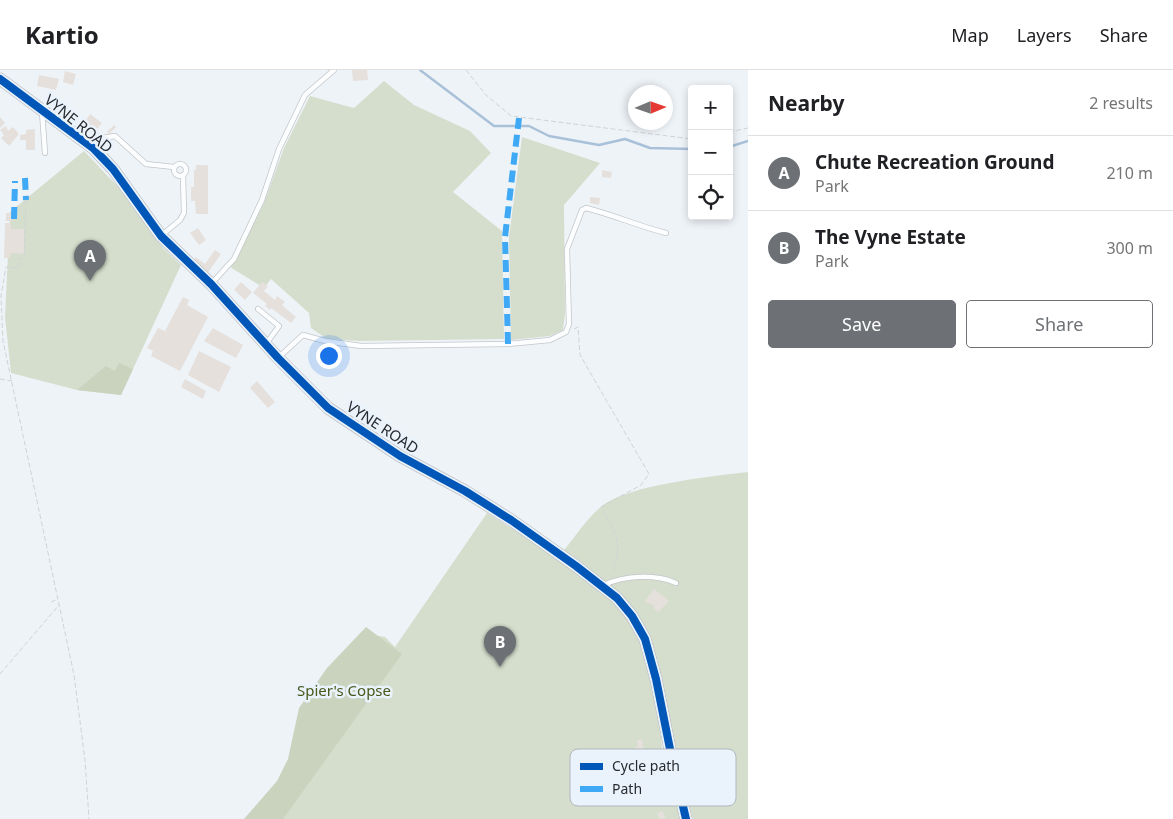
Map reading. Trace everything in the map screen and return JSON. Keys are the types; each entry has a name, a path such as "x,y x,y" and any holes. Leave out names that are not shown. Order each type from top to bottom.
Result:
{"street":[{"name":"VYNE ROAD","path":"0,79 91,146 113,169 161,236 211,284 278,358 328,408 353,426 511,520 607,584 628,611 645,639 656,679 670,749"},
{"name":"VYNE ROAD","path":"683,806 686,819"}],"lane":[{"path":"211,284 234,260 262,200 279,150 305,94 334,70"},
{"path":"42,109 45,154"},
{"path":"91,146 102,138 112,136 118,138 146,164 174,167 179,163 185,165 186,171 183,175 184,213 180,220 161,236"},
{"path":"174,167 175,173 183,175"},
{"path":"278,358 303,335 325,341 361,346 508,344 550,340 566,332 569,324 567,249 582,210 586,208 612,215 636,226 666,233"},
{"path":"258,309 279,326 266,344"},
{"path":"607,584 641,577 664,578 676,583"}],"path":[{"path":"466,70 486,95 511,116 688,138"},
{"path":"733,131 748,128"},
{"path":"26,200 24,259 19,259 19,268 6,268 1,296 3,340 74,675 85,760 89,819"},
{"path":"566,332 578,327 580,355 650,474 641,485 600,508 617,537 619,550 607,584"},
{"path":"0,380 13,381"},
{"path":"51,602 58,599"},
{"path":"0,674 60,604"}],"green space":[{"path":"384,81 414,105 470,131 491,153 453,192 502,231 504,339 360,341 327,339 311,328 309,313 271,279 264,288 230,267 264,203 284,148 310,96 354,108"},
{"path":"522,137 600,163 564,205 565,314 563,330 550,336 511,340 509,237"},
{"path":"84,151 119,188 164,249 181,265 121,395 77,390 11,373 5,317 10,212"},
{"path":"119,363 133,369 121,395 77,390 106,366 115,371"},
{"path":"748,472 748,819 693,819 689,806 736,806 736,749 675,749 658,662 652,644 588,569 564,550 591,516 602,506 614,499 650,487"},
{"path":"487,513 552,554 606,595 624,613 638,636 647,659 656,696 662,749 570,749 570,806 679,806 684,819 260,819 374,635 385,637 395,647"},
{"name":"Spier's Copse","path":"366,627 402,654 283,819 244,819 277,781 288,759 299,708 327,668"}],"building":[{"path":"352,70 367,70 368,80 353,81"},
{"path":"65,71 76,74 73,85 63,82"},
{"path":"39,75 59,79 56,90 37,86"},
{"path":"90,114 102,123 95,132 92,130 90,133 85,129 88,124 85,122"},
{"path":"0,117 5,123 0,128"},
{"path":"114,125 116,127 109,134 107,132"},
{"path":"6,126 8,131 13,127 19,134 9,146 1,138 4,135 0,130"},
{"path":"35,129 35,150 26,150 26,140 20,140 20,135 26,134 26,130"},
{"path":"196,165 208,165 208,214 196,214 195,201 191,201 191,187 194,187 194,170 196,170"},
{"path":"602,170 612,172 611,178 602,177"},
{"path":"590,197 600,198 599,205 590,203"},
{"path":"6,213 12,213 12,221 6,221"},
{"path":"5,223 11,223 11,229 24,229 24,254 10,253 10,258 4,258"},
{"path":"198,228 206,240 199,245 190,233"},
{"path":"215,250 221,254 207,274 192,263 196,257 205,264"},
{"path":"241,282 252,292 245,300 234,290"},
{"path":"262,282 268,286 264,291 275,300 277,296 285,302 282,305 296,317 291,323 271,308 270,310 265,306 267,304 253,293"},
{"path":"183,297 189,300 187,305 208,317 180,371 151,356 153,351 147,348 158,328 165,331"},
{"path":"213,328 243,345 236,358 204,341"},
{"path":"199,351 231,367 219,392 188,375"},
{"path":"185,379 206,391 203,399 181,387"},
{"path":"257,381 275,402 268,408 250,388"},
{"path":"654,589 669,601 658,612 653,608 655,606 645,601"},
{"path":"642,739 643,749 636,749 635,747 638,746 637,740"},
{"path":"662,811 666,818 660,819 657,814"}],"waterway":[{"path":"420,70 494,126 529,126 549,136 599,145 625,139 650,148 688,149"},
{"path":"733,146 748,141"}],"marked path":[{"path":"508,344 505,237 519,118"},
{"path":"25,178 26,200"},
{"path":"14,219 15,181"}],"cycle path":[{"path":"0,79 93,148 113,169 161,236 211,284 278,358 328,408 400,456 465,491 511,520 617,598 632,616 645,639 656,679 670,749"},
{"path":"683,806 686,819"}],"place":[{"name":"Chute Recreation Ground","path":"90,281"},
{"name":"The Vyne Estate","path":"500,667"}]}
